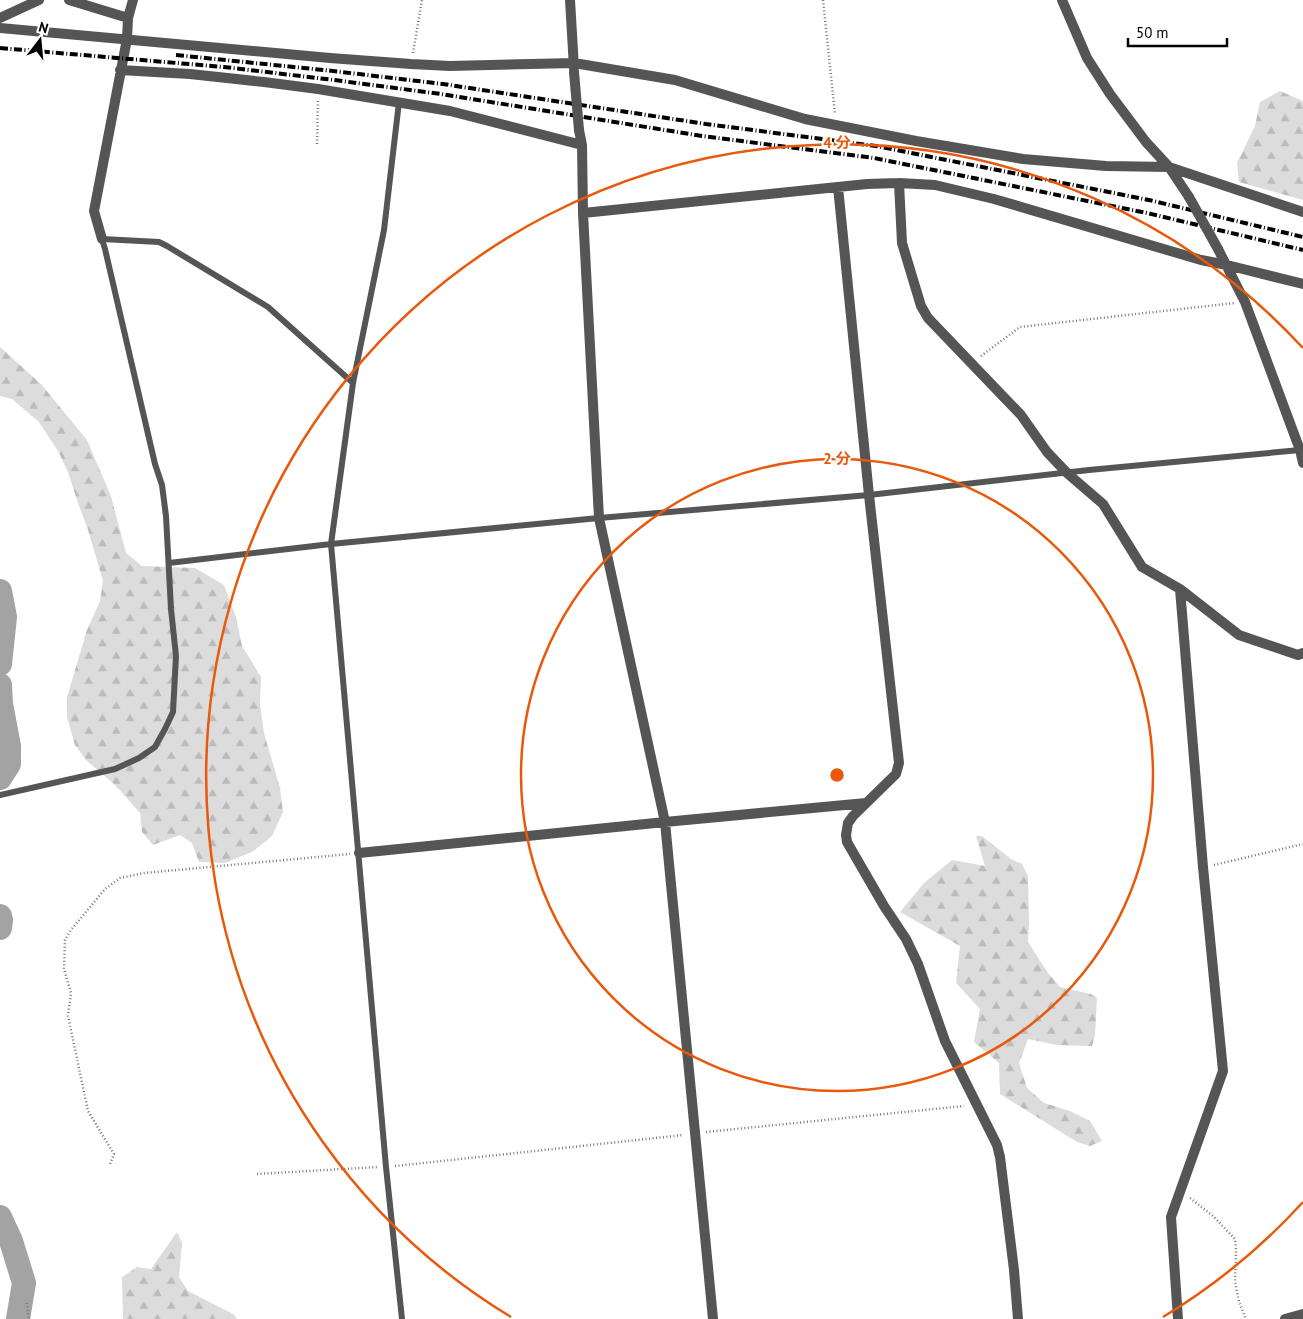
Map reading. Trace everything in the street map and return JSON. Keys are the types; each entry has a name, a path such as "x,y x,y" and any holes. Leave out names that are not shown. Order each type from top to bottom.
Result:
{"street":[{"path":"0,18 39,0"},
{"path":"69,0 128,18"},
{"path":"102,239 94,212 127,39 128,18 133,0"},
{"path":"570,0 579,130 582,145 583,213 599,518 665,822 713,1319"},
{"path":"1062,0 1087,58 1146,142 1169,168 1189,197 1227,265 1245,302 1300,450 1303,463"},
{"path":"0,28 411,64 574,67 675,80 805,119 916,141 1023,158 1106,166 1169,168 1303,212"},
{"path":"120,70 190,74 318,89 450,112 582,145"},
{"path":"583,213 866,184 899,183 935,186 994,199 1200,260 1303,284"},
{"path":"899,183 902,243 921,306 928,318 1021,415 1047,452 1067,473 1103,504 1142,567 1180,588 1239,636 1298,655 1303,653"},
{"path":"838,187 869,495 899,763 896,774 866,803 848,824 847,842 884,906 906,938 918,964 945,1041 997,1144 1014,1270 1018,1319"},
{"path":"1178,1319 1172,1217 1223,1071 1203,867 1180,588"},
{"path":"359,853 866,803"},
{"path":"1285,1319 1303,1314"}],"lane":[{"path":"398,102 384,230 353,383 331,544 386,1166 402,1319"},
{"path":"0,795 115,769 138,758 155,747 173,712 176,656 162,485 155,464 102,239 159,242 167,246 268,307 353,383"},
{"path":"169,563 331,544 599,518 869,495 1300,450"}],"path":[{"path":"411,64 422,0"},
{"path":"824,0 836,125"},
{"path":"317,144 318,89"},
{"path":"972,363 1020,328 1245,302"},
{"path":"1203,867 1303,844"},
{"path":"110,1164 114,1154 88,1111 68,1016 70,993 64,969 65,940 71,930 105,889 120,878 144,873 359,853"},
{"path":"257,1174 386,1166 977,1104"},
{"path":"1181,1191 1213,1216 1235,1238 1235,1281 1239,1302 1246,1319"},
{"path":"27,1303 29,1319"}],"green space":[{"path":"1280,91 1303,101 1303,200 1239,182 1237,163 1255,126 1260,102"},
{"path":"0,347 41,384 87,440 111,496 126,553 142,566 195,568 224,585 236,617 242,646 261,677 260,705 264,733 280,788 283,812 272,836 252,852 225,863 199,862 192,843 180,835 153,845 142,832 140,813 116,786 86,760 75,745 67,717 67,697 87,630 100,601 103,581 68,472 58,451 39,422 12,399 0,396"},
{"path":"976,836 982,836 1011,859 1022,864 1028,876 1028,942 1048,973 1060,987 1091,994 1097,998 1095,1035 1092,1046 1057,1045 1028,1039 1019,1063 1027,1088 1044,1103 1070,1111 1090,1121 1102,1141 1090,1146 1077,1142 1000,1094 999,1063 974,1042 980,1009 956,983 960,946 900,912 924,883 952,860 985,866"},
{"path":"177,1232 182,1243 179,1277 188,1291 233,1314 237,1319 123,1319 122,1277 137,1267 151,1269"}],"waterway":[{"path":"0,591 5,617 0,664"},
{"path":"0,685 1,704 9,746 9,764 0,778"},
{"path":"0,916 0,928"},
{"path":"0,1217 11,1241 24,1283 18,1319"}],"railway":[{"path":"0,48 224,67 334,80 441,94 702,136 874,158 1147,213 1303,250"},
{"path":"176,55 443,84 706,124 876,146 1149,200 1303,237"}]}
